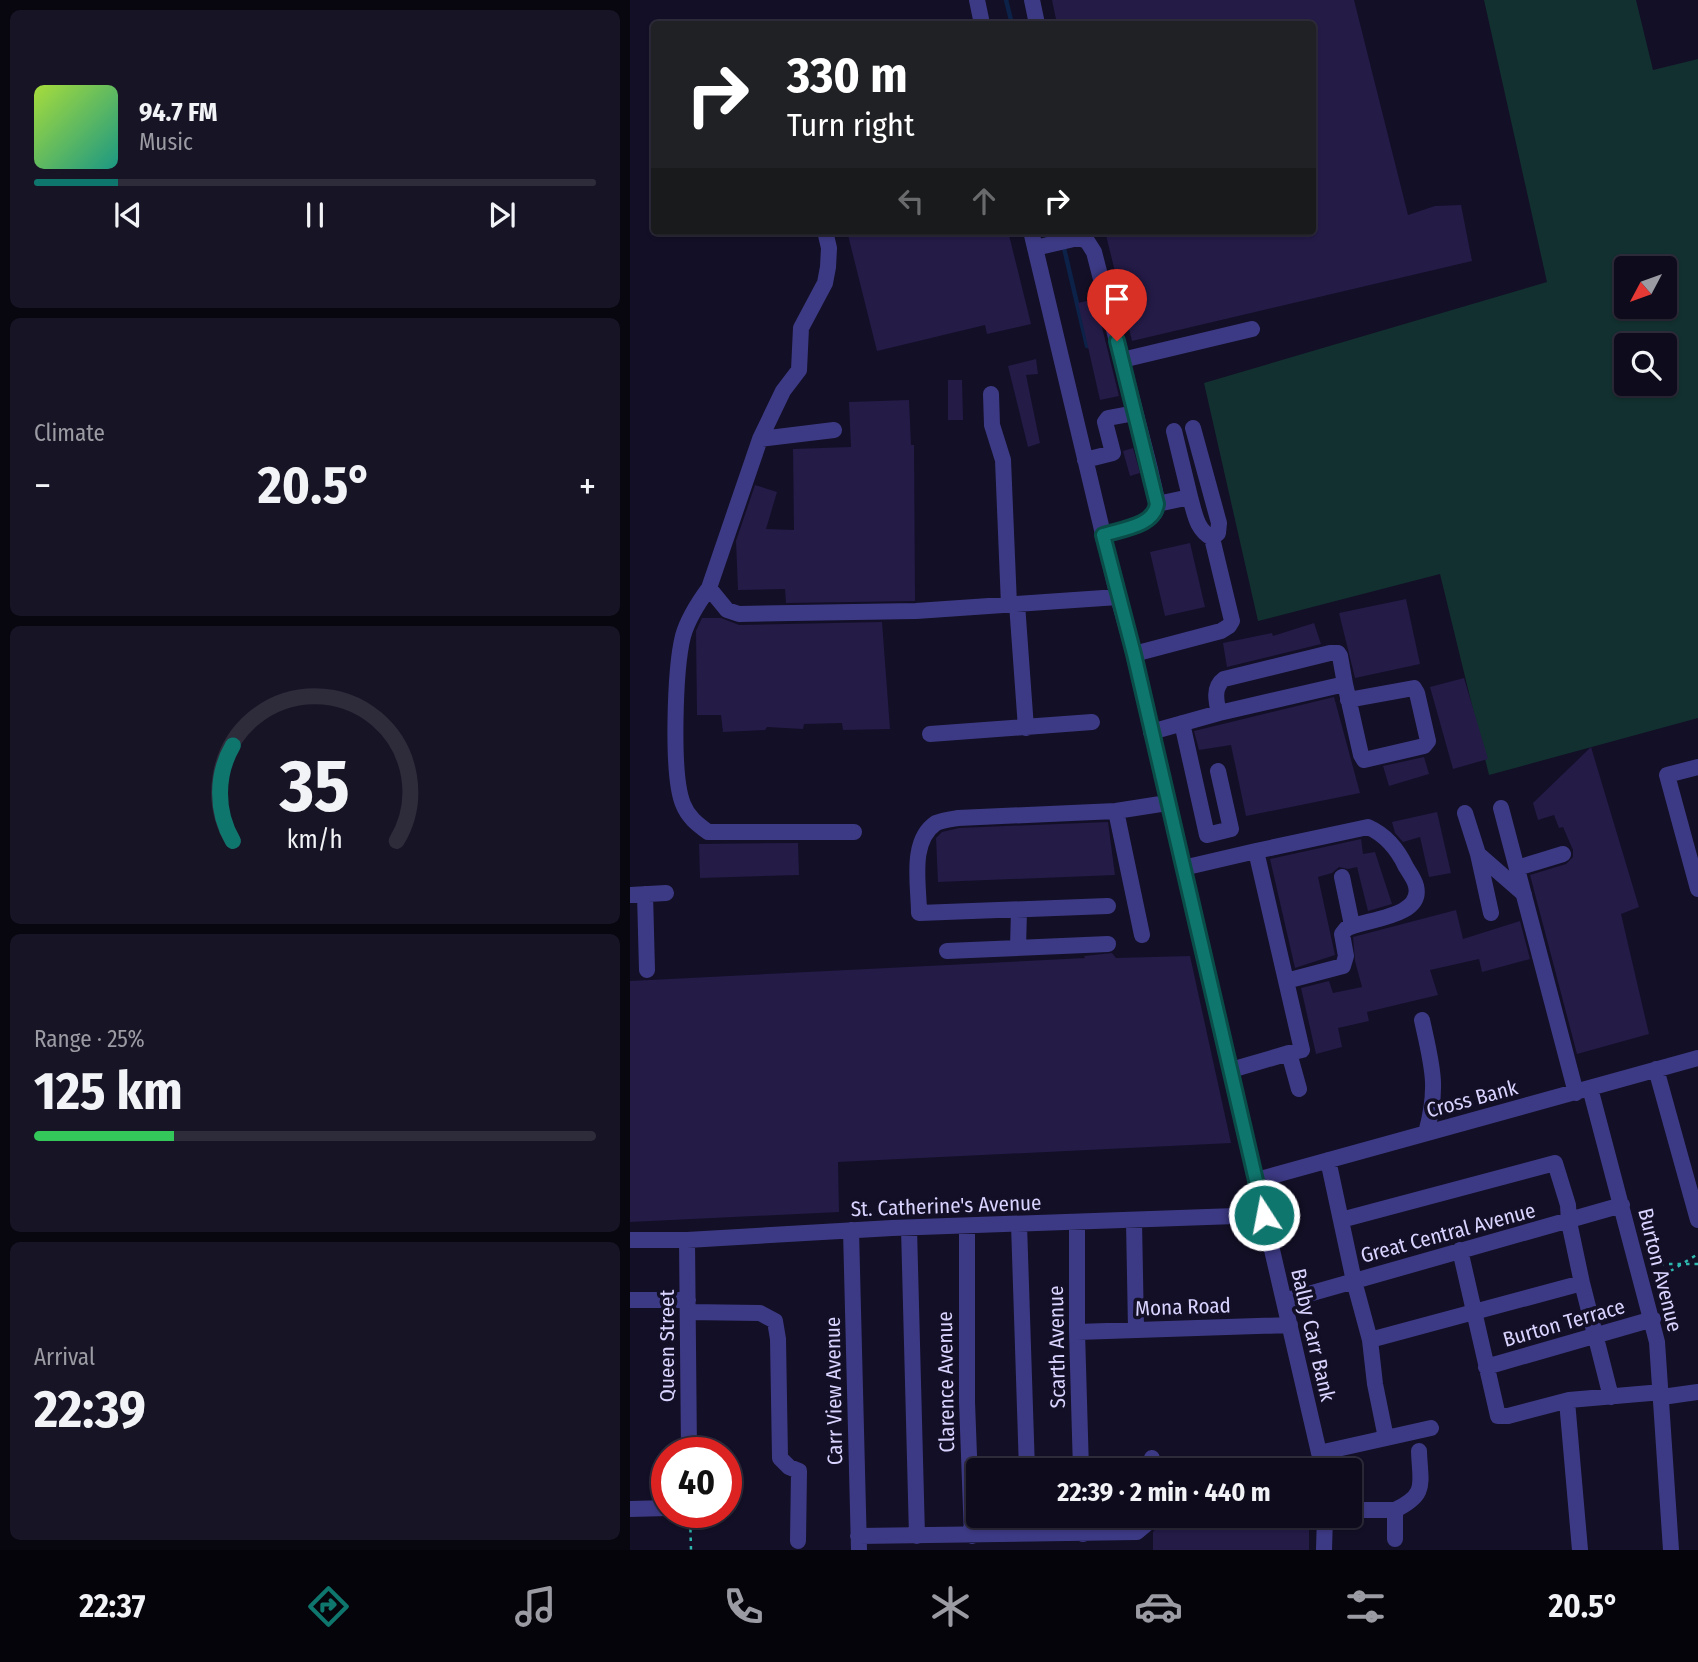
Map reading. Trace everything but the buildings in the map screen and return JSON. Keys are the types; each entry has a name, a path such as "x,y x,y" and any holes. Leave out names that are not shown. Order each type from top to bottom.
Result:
{"street":[{"path":"976,0 981,21"},
{"path":"1032,0 1036,21"},
{"path":"826,235 829,247 828,267 825,282 801,328 799,370 783,391 760,439 709,588 694,609 683,636 676,686 677,775 682,803 692,820 708,832 854,832"},
{"name":"Balby Carr Bank","path":"1032,235 1134,654 1320,1458"},
{"path":"1035,248 1075,236 1087,241 1094,252 1157,504 1156,513 1149,520 1103,535"},
{"path":"1122,360 1252,329"},
{"path":"991,394 992,425 1003,460 1013,604 1026,728"},
{"path":"1085,460 1113,453 1105,422 1108,418 1135,413"},
{"path":"1193,428 1219,523 1218,533 1212,538"},
{"path":"760,439 834,430"},
{"path":"1134,654 1221,631 1232,621 1212,538 1204,534 1197,525 1174,431"},
{"path":"1157,504 1190,497"},
{"path":"709,588 727,610 739,614 916,611 1118,597"},
{"path":"1151,732 1219,713 1346,692 1413,688 1417,693 1428,741 1424,746 1364,760 1361,755 1346,692 1340,656 1338,653 1224,679 1219,682 1216,690 1219,713"},
{"path":"930,734 1093,722"},
{"path":"1182,723 1207,835 1231,829 1218,771"},
{"path":"1698,767 1667,775 1698,889"},
{"path":"1108,906 919,913 918,853 921,841 928,830 939,821 958,818 1116,811 1167,803"},
{"name":"Burton Avenue","path":"1501,808 1583,1091 1622,1205 1653,1320 1662,1395 1671,1550"},
{"path":"1116,811 1143,935"},
{"path":"1465,813 1478,854 1491,913"},
{"path":"1183,868 1360,827 1368,827 1382,835 1401,857 1417,888 1415,897 1401,912 1352,925 1342,934 1346,956 1343,966 1286,981"},
{"path":"1231,1070 1302,1050 1256,852"},
{"path":"1478,854 1524,894"},
{"path":"1517,868 1563,855"},
{"path":"1342,877 1352,925"},
{"path":"648,970 637,894 666,893"},
{"path":"1018,948 1019,910"},
{"path":"947,951 1108,944"},
{"path":"1422,1020 1434,1077 1434,1096 1426,1133"},
{"path":"1289,1053 1299,1089"},
{"name":"Cross Bank","path":"1257,1180 1698,1058"},
{"path":"1656,1069 1698,1220"},
{"path":"1328,1160 1354,1281 1370,1339 1375,1384 1386,1438"},
{"path":"1341,1220 1555,1163 1568,1205 1582,1283 1611,1397"},
{"name":"Great Central Avenue","path":"1284,1301 1622,1205"},
{"name":"St. Catherine's Avenue","path":"630,1240 687,1240 850,1230 1264,1215"},
{"path":"1134,1221 1136,1329"},
{"name":"Scarth Avenue","path":"1077,1223 1081,1458"},
{"path":"1019,1224 1027,1458"},
{"name":"Clarence Avenue","path":"967,1227 965,1293 973,1458"},
{"path":"909,1228 917,1536"},
{"name":"Carr View Avenue","path":"850,1230 858,1543"},
{"name":"Queen Street","path":"687,1240 689,1437"},
{"path":"1460,1250 1498,1416 1508,1416 1567,1401 1698,1392"},
{"path":"1370,1339 1582,1283"},
{"path":"630,1300 760,1312 775,1321 778,1339 780,1458 789,1467 799,1471 798,1541"},
{"name":"Burton Terrace","path":"1486,1367 1653,1320"},
{"name":"Mona Road","path":"1077,1332 1290,1325"},
{"path":"1567,1401 1580,1550"},
{"path":"1336,1458 1386,1438 1431,1428"},
{"path":"1362,1510 1395,1510 1413,1501 1418,1494 1420,1479 1419,1451"},
{"path":"630,1509 651,1508"},
{"path":"1395,1510 1395,1539"},
{"name":"Clarence Avenue","path":"972,1528 972,1536"},
{"path":"1083,1528 1083,1534"},
{"path":"858,1543 917,1536 1083,1534 1137,1532 1142,1528"},
{"path":"1324,1550 1325,1528"}],"path":[{"path":"1644,1287 1698,1254"},
{"path":"1638,1264 1698,1264"},
{"path":"690,1528 691,1550"}],"green space":[{"path":"1484,0 1636,0 1653,70 1698,59 1698,718 1489,775 1440,574 1258,621 1204,383 1547,282"}],"waterway":[{"path":"1006,0 1011,21"},
{"path":"1061,235 1087,346"}],"route":[{"path":"1117,341 1157,504 1156,513 1149,520 1103,535 1134,654 1264,1215"}]}
